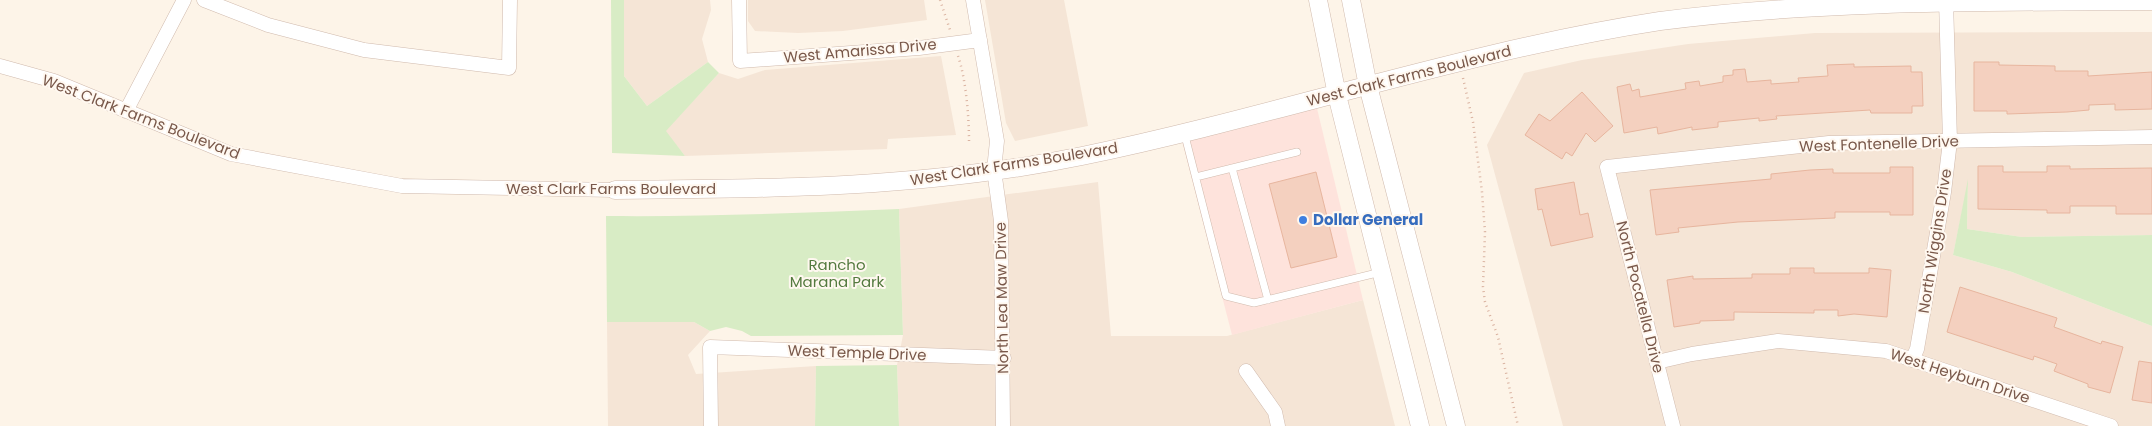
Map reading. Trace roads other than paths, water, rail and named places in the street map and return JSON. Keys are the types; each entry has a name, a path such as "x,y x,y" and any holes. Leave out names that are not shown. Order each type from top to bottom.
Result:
{"street":[{"path":"126,111 184,0"},
{"path":"204,0 268,25 364,50 509,68 510,0"},
{"name":"West Amarissa Drive","path":"739,0 740,61 919,48 980,40"},
{"name":"North Lea Maw Drive","path":"973,0 997,140 994,170 1001,221 1004,358 1003,426"},
{"path":"1318,0 1337,95 1420,426"},
{"path":"1351,0 1368,86 1456,426"},
{"name":"North Wiggins Drive","path":"1912,360 1917,349 1944,192 1950,140 1946,1"},
{"name":"West Clark Farms Boulevard","path":"0,66 54,81 231,154 402,186 614,190 841,186 935,178 1078,157 1337,95 1459,62 1597,32 1712,14 1840,3 2152,1"},
{"name":"West Fontenelle Drive","path":"1607,167 1829,143 2152,137"},
{"name":"North Pocatella Drive","path":"1607,167 1673,426"},
{"name":"West Heyburn Drive","path":"1657,362 1692,354 1778,341 1886,351 2111,426"},
{"name":"West Temple Drive","path":"711,426 710,347 1004,358"},
{"path":"1246,371 1275,412 1278,426"}],"lane":[{"path":"1184,132 1226,296 1254,303 1381,272"},
{"path":"1196,177 1296,152"},
{"path":"1232,168 1268,300"}],"place":[{"name":"Dollar General","path":"1303,220"}],"park label":[{"name":"Rancho Marana Park","path":"837,274"}]}
